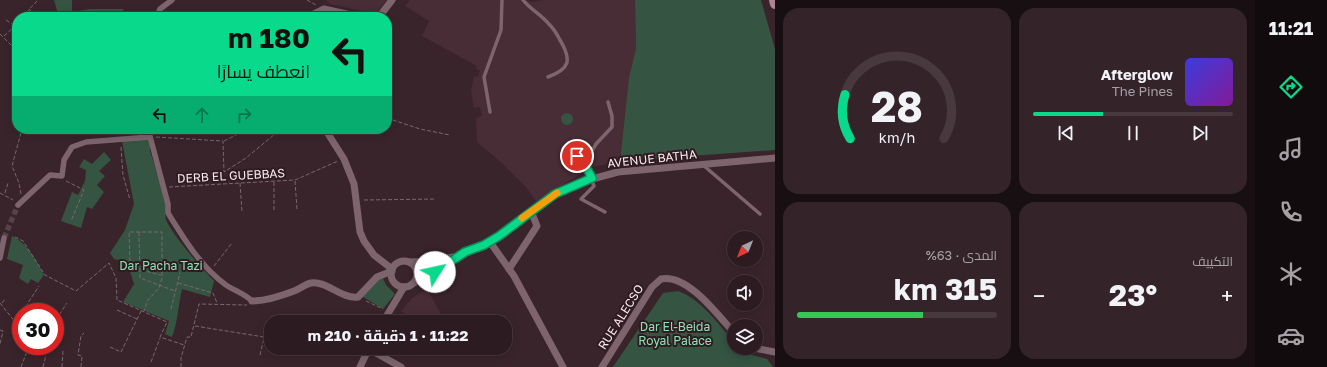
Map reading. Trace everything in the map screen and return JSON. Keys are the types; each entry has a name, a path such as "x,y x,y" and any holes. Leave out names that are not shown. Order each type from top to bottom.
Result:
{"main road":[{"path":"774,0 775,4"}],"street":[{"path":"158,12 160,9 172,0"},
{"path":"382,12 392,0"},
{"path":"319,12 324,10 334,12"},
{"path":"149,134 168,204 168,213 205,266 227,286 246,294 252,301 260,301 284,294 313,283 326,286 347,296 358,297 378,277 392,270 400,262 410,262 415,267 417,272 416,277 412,284 404,287 387,315"},
{"path":"328,134 344,159 354,184 360,232 364,241 374,255 392,270 394,281 398,285 404,287"},
{"path":"19,204 50,175 62,176 64,160 72,147 86,142 150,137"},
{"name":"AVENUE BATHA","path":"410,262 432,261 457,256 490,242 555,194 592,178 618,172 775,158"},
{"path":"509,269 537,226 531,211"},
{"path":"0,258 4,238"},
{"path":"490,242 509,269 563,367"},
{"name":"AVENUE BATHA","path":"412,284 435,272 457,256"},
{"name":"RUE ALECSO","path":"602,367 652,288 661,280 674,279 691,289 727,325"},
{"path":"763,350 775,352"},
{"path":"360,367 366,355"},
{"path":"380,355 401,367"}],"lane":[{"path":"490,112 484,77 501,30 502,0"},
{"path":"523,0 528,7 547,22 567,53 568,63 564,69 548,77"},
{"path":"584,163 596,144 612,127 612,116 608,102"},
{"path":"569,148 584,163 592,178 593,188 581,199 605,212"},
{"path":"702,164 760,214"}],"path":[{"path":"26,12 38,0"},
{"path":"307,0 324,10"},
{"path":"6,20 12,24"},
{"path":"4,36 12,29"},
{"path":"0,34 4,36 12,46"},
{"path":"392,120 420,129 450,135"},
{"path":"0,193 5,194 19,204 21,193 19,183 12,166 21,134"},
{"path":"150,137 224,141 238,134"},
{"path":"224,141 224,172 246,158 275,134"},
{"path":"121,140 123,175 130,200"},
{"name":"DERB EL GUEBBAS","path":"163,188 295,180 344,159"},
{"path":"62,176 64,179 84,190 71,221"},
{"path":"295,180 297,209"},
{"path":"274,182 274,212"},
{"path":"5,194 8,183"},
{"path":"240,183 242,212"},
{"path":"357,201 436,199"},
{"path":"140,263 130,263 129,232 162,232 162,275 159,286 148,300 144,312"},
{"path":"139,232 140,278 175,291"},
{"path":"15,237 23,241 45,275 76,291 109,264 116,278 117,300 167,322 151,362"},
{"path":"210,271 232,244"},
{"path":"140,270 162,275"},
{"path":"171,309 180,273"},
{"path":"178,283 213,293 217,304"},
{"path":"26,303 39,286"},
{"path":"358,297 389,312"},
{"path":"5,300 1,303 12,318"},
{"path":"182,367 186,337 191,337 199,304 246,306 252,301"},
{"path":"64,307 67,303"},
{"path":"117,310 137,319"},
{"path":"110,347 121,352 141,311"},
{"path":"194,326 264,337 260,355"},
{"path":"0,330 3,331 0,344"},
{"path":"81,367 82,356 78,355 81,336 84,334"},
{"path":"160,337 184,345"},
{"path":"21,367 25,355"},
{"path":"42,367 46,355"},
{"path":"62,367 63,355"}],"shaded area":[{"path":"326,0 387,0 377,12 366,12 330,4"},
{"path":"410,0 524,0 534,2 542,0 635,0 636,48 629,77 620,161 592,167 536,201 526,187 503,164 477,142 476,118 482,116 480,107 474,108 471,90 474,76 478,77 480,70 476,69 477,66 422,36 429,21 405,6"},
{"path":"427,289 441,315 406,315 401,311 412,298"}],"green space":[{"path":"54,0 72,0 72,12 58,12"},
{"path":"635,0 761,0 775,49 775,150 620,161 629,77 636,48"},
{"path":"90,9 124,9 121,12 72,12"},
{"path":"569,113 572,114 572,124 565,125 562,124 561,117 562,114"},
{"name":"Dar Pacha Tazi","path":"150,138 150,151 167,204 166,220 195,261 214,281 210,297 182,289 176,325 172,337 165,334 169,321 123,302 134,284 127,262 114,259 110,253 125,230 134,204 122,141"},
{"path":"104,152 111,160 99,171 105,176 97,185 104,192 92,209 87,207 81,228 61,221 72,192 78,195 85,181 86,170 79,167 84,159 92,164"},
{"path":"12,236 27,247 41,269 44,275 38,283 31,279 28,284 19,278 23,265 7,259"},
{"path":"382,276 386,285 395,294 383,309 360,295"},
{"name":"Dar El-Beida Royal Palace","path":"678,291 702,306 727,334 727,355 752,355 767,359 773,367 613,367 663,293"}],"tunnel":[{"path":"4,238 18,205"}],"slow traffic":[{"path":"522,218 557,193"}],"route":[{"path":"435,272 457,256 490,242 555,194 592,178 584,163 577,156"}]}
